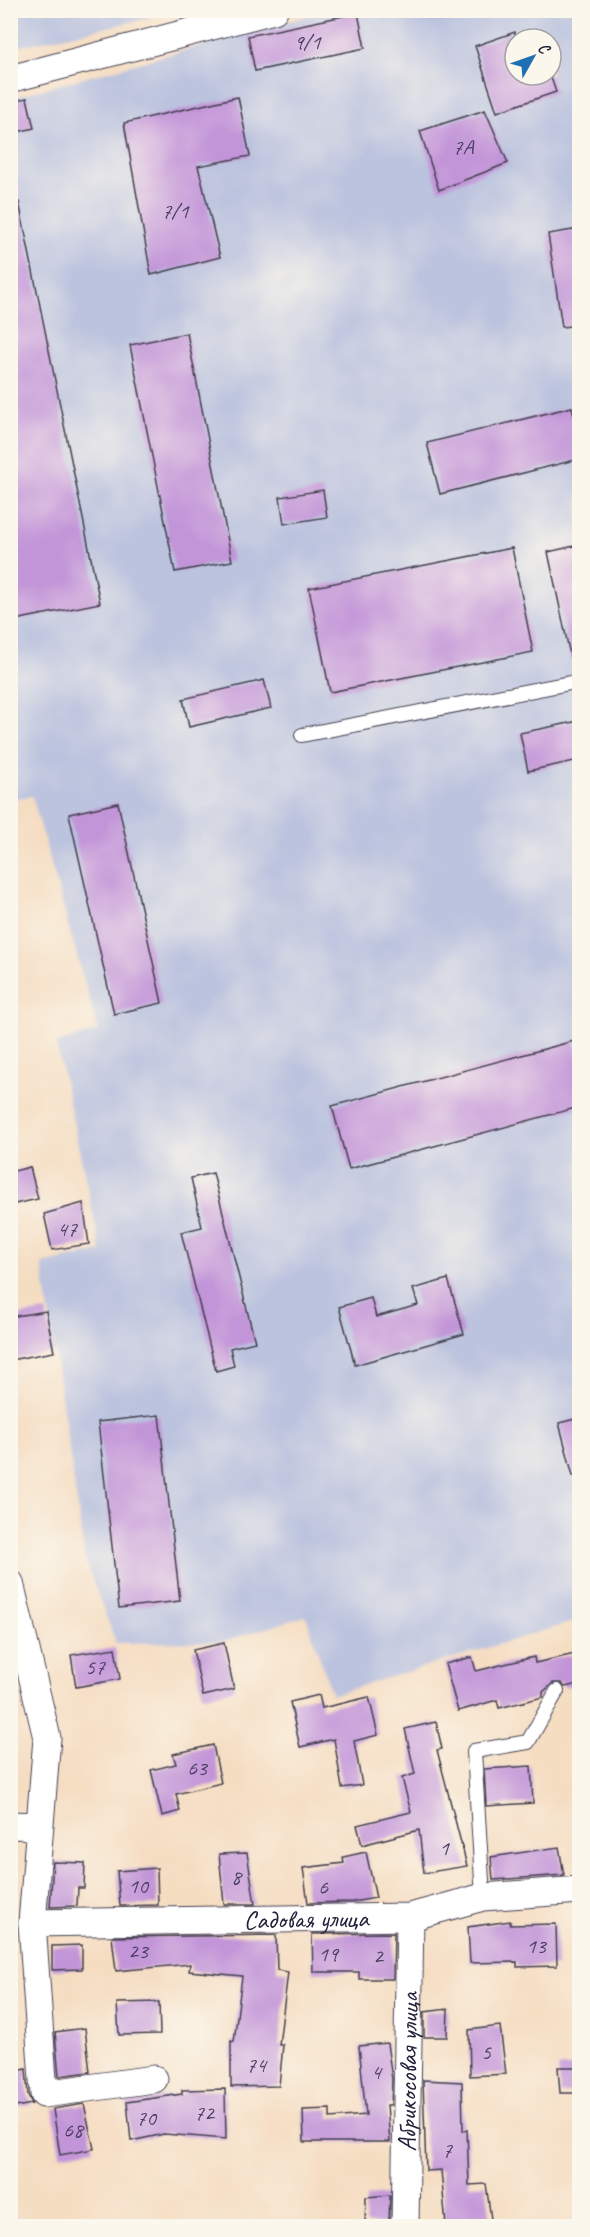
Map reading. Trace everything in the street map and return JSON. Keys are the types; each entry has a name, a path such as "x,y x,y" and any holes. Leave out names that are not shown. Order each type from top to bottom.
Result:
{"street":[{"path":"10,79 274,10"},
{"path":"10,1583 46,1738 32,1923 44,2094 154,2079"},
{"path":"10,1825 39,1826"},
{"name":"Садовая улица","path":"32,1923 410,1917 483,1897 579,1890"},
{"name":"Абрикосовая улица","path":"405,2226 410,1917"}],"lane":[{"path":"302,735 579,681"},
{"path":"483,1897 474,1751 528,1743 557,1691"}],"shaded area":[{"path":"10,11 147,11 149,18 11,48"},
{"path":"326,11 579,11 579,1620 332,1695 306,1616 221,1642 116,1643 85,1560 42,1264 101,1251 56,1043 98,1031 32,796 11,799 11,98"}],"building":[{"path":"358,13 365,48 255,71 248,36"},
{"path":"503,36 503,87 554,87 556,92 497,112 475,46"},
{"path":"238,97 250,156 198,166 220,257 151,275 124,123"},
{"path":"27,98 34,128 10,134 10,102"},
{"path":"485,110 508,163 439,190 420,131"},
{"path":"10,202 19,202 100,603 10,621"},
{"path":"579,229 579,325 562,327 548,234"},
{"path":"187,333 232,561 175,572 130,345"},
{"path":"572,407 579,436 579,459 440,494 427,443"},
{"path":"323,490 327,517 284,524 280,497"},
{"path":"579,545 579,659 571,660 548,552"},
{"path":"512,548 533,652 330,692 309,588"},
{"path":"264,680 271,708 189,727 183,699"},
{"path":"579,721 579,760 528,771 520,733"},
{"path":"118,803 162,1003 114,1014 69,814"},
{"path":"574,1041 579,1062 579,1107 349,1169 332,1106"},
{"path":"30,1167 38,1199 10,1205 10,1172"},
{"path":"213,1173 255,1342 230,1348 234,1366 216,1371 181,1232 202,1227 191,1178"},
{"path":"83,1203 89,1244 52,1250 44,1214"},
{"path":"448,1279 464,1334 355,1365 339,1307 371,1298 376,1317 418,1305 413,1289"},
{"path":"46,1311 54,1352 10,1360 10,1317"},
{"path":"159,1415 180,1601 119,1608 98,1422"},
{"path":"579,1418 579,1475 573,1476 559,1423"},
{"path":"224,1643 234,1689 203,1696 193,1650"},
{"path":"115,1648 120,1679 76,1687 71,1655"},
{"path":"579,1653 579,1684 565,1687 561,1683 553,1683 543,1692 543,1697 499,1708 497,1700 458,1711 445,1664 472,1657 476,1671 534,1657 535,1663"},
{"path":"319,1695 322,1708 369,1697 378,1735 354,1741 362,1785 342,1788 334,1739 300,1747 290,1702"},
{"path":"436,1722 442,1749 437,1750 467,1866 424,1873 419,1830 362,1845 357,1825 411,1812 402,1778 415,1774 405,1729"},
{"path":"213,1745 221,1783 176,1794 180,1811 162,1816 151,1770 176,1764 173,1754"},
{"path":"531,1766 533,1803 486,1806 484,1769"},
{"path":"559,1847 564,1875 493,1880 491,1857"},
{"path":"366,1852 376,1898 353,1902 308,1903 303,1868 344,1863 343,1857"},
{"path":"247,1853 255,1904 224,1904 219,1854"},
{"path":"53,1862 85,1863 84,1888 78,1888 77,1906 50,1907"},
{"path":"157,1868 158,1905 120,1906 117,1871"},
{"path":"510,1921 510,1925 556,1924 557,1966 517,1967 517,1962 470,1963 468,1927"},
{"path":"394,1933 393,1979 359,1979 359,1972 313,1972 312,1934"},
{"path":"276,1935 277,1970 288,1972 279,2045 283,2045 279,2086 231,2087 231,2041 234,2042 242,1976 189,1971 190,1964 116,1971 112,1937"},
{"path":"82,1945 82,1969 52,1970 52,1946"},
{"path":"159,2002 160,2034 119,2035 117,2003"},
{"path":"448,2009 447,2037 424,2037 424,2012"},
{"path":"500,2026 506,2074 470,2076 469,2030"},
{"path":"85,2028 90,2072 59,2076 55,2032"},
{"path":"387,2043 392,2079 391,2105 387,2105 390,2142 304,2142 303,2110 330,2109 330,2118 366,2115 359,2046"},
{"path":"558,2067 579,2067 579,2093 560,2093"},
{"path":"26,2069 28,2095 32,2104 10,2108 10,2073"},
{"path":"423,2080 462,2082 463,2131 467,2130 469,2185 486,2184 492,2226 446,2226 441,2170 426,2171"},
{"path":"225,2089 226,2139 164,2134 131,2141 127,2102 182,2094 182,2090"},
{"path":"84,2104 94,2149 60,2155 53,2109"},
{"path":"390,2195 389,2224 365,2224 366,2197"}]}
